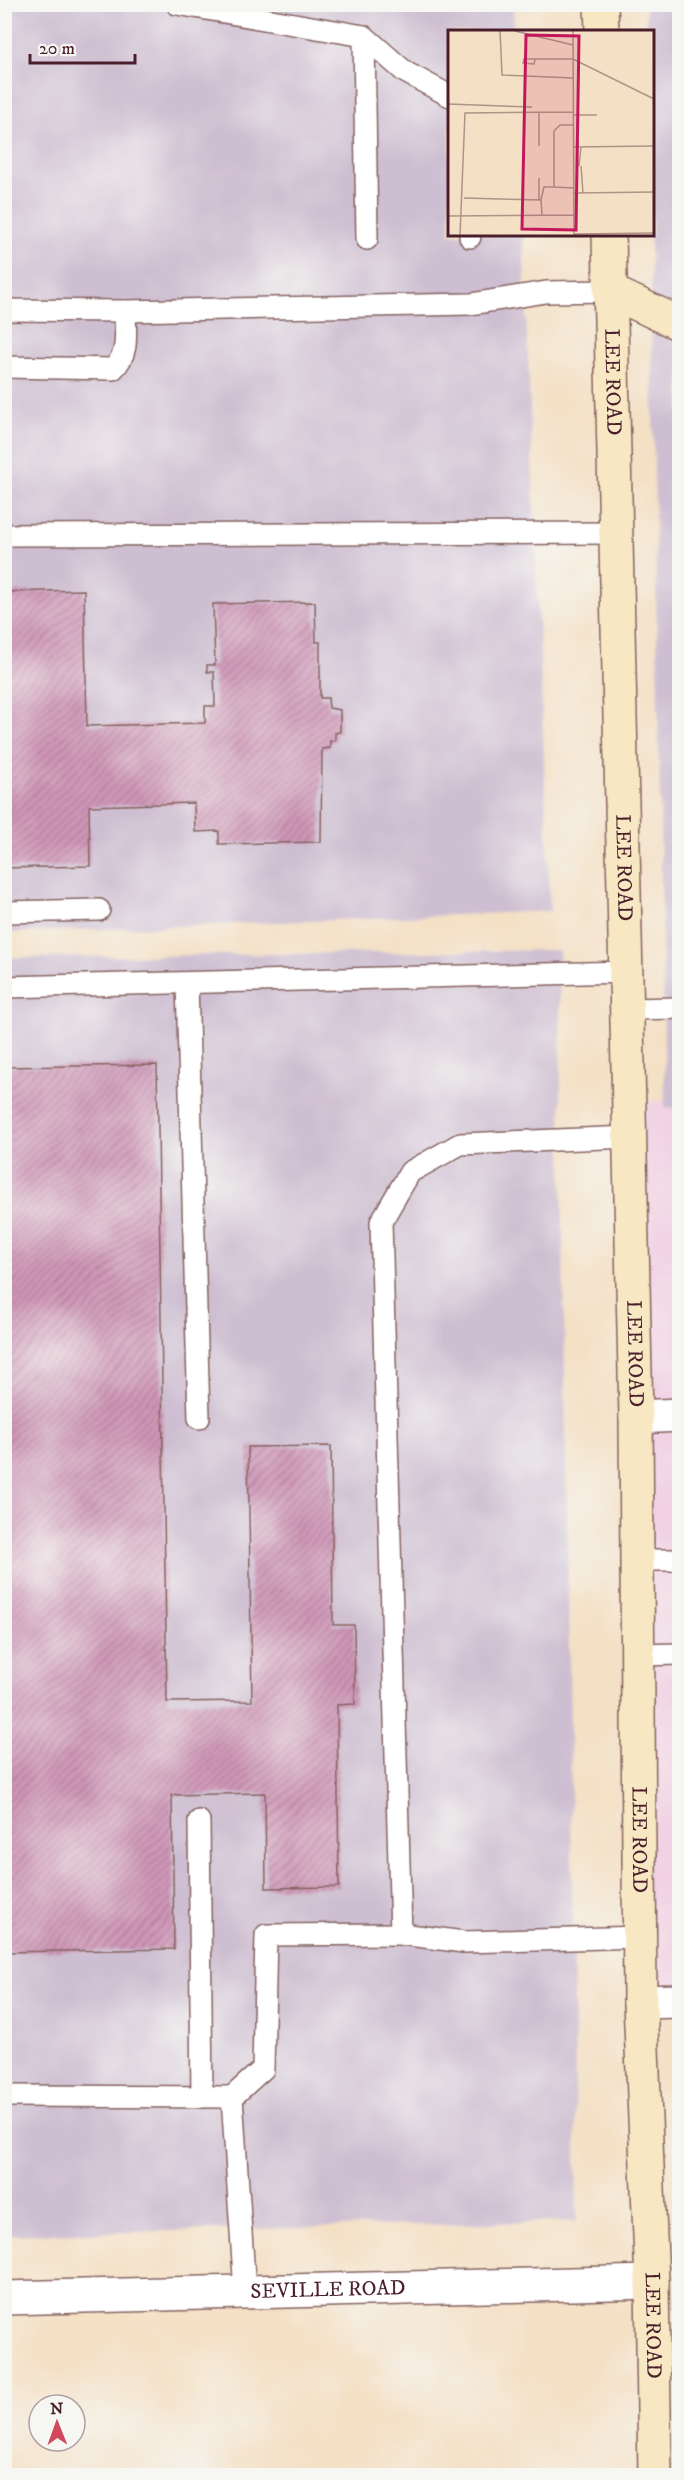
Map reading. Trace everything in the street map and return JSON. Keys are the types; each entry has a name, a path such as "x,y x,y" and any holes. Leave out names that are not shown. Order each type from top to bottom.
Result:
{"main road":[{"path":"601,4 602,30"},
{"name":"LEE ROAD","path":"609,236 636,1417 640,2002 652,2282 655,2475"},
{"path":"610,291 680,324"}],"street":[{"path":"636,1417 680,1415"},
{"path":"640,2002 680,2001"},
{"name":"SEVILLE ROAD","path":"4,2298 652,2282"}],"lane":[{"path":"177,4 364,36 405,72 448,95"},
{"path":"364,36 367,239"},
{"path":"4,310 125,311 471,304 546,291 610,291"},
{"path":"4,367 113,369 122,361 126,350 125,311"},
{"path":"4,534 616,533"},
{"path":"4,912 99,910"},
{"path":"4,987 626,972"},
{"path":"187,983 199,1418"},
{"path":"627,1009 680,1008"},
{"path":"401,1934 381,1222 410,1172 460,1144 630,1137"},
{"path":"637,1560 680,1560"},
{"path":"637,1655 680,1654"},
{"path":"199,1821 202,2097"},
{"path":"4,2096 232,2097 263,2069 266,1935 401,1934 464,1942 640,1937"},
{"path":"232,2097 245,2292"}],"shaded area":[{"path":"4,5 513,5 514,30 448,30 448,236 523,236 550,911 5,933"},
{"path":"646,5 680,5 680,1108 665,1108 650,236 654,236 654,30 646,30"},
{"path":"559,950 577,2221 5,2235 4,958"},
{"path":"679,1101 679,2001 640,2002 629,1102"}],"building":[{"path":"84,590 87,726 205,723 205,706 215,706 214,672 207,672 207,665 215,665 213,604 315,602 316,642 320,642 320,698 328,698 329,708 340,710 340,732 335,733 335,741 330,741 330,748 322,749 321,842 219,844 219,831 195,832 194,803 89,806 90,866 4,868 4,592"},
{"path":"157,1065 167,1702 252,1701 248,1447 331,1446 333,1625 354,1625 355,1704 337,1705 339,1887 266,1888 265,1793 172,1795 174,1949 4,1952 4,1067"}]}
